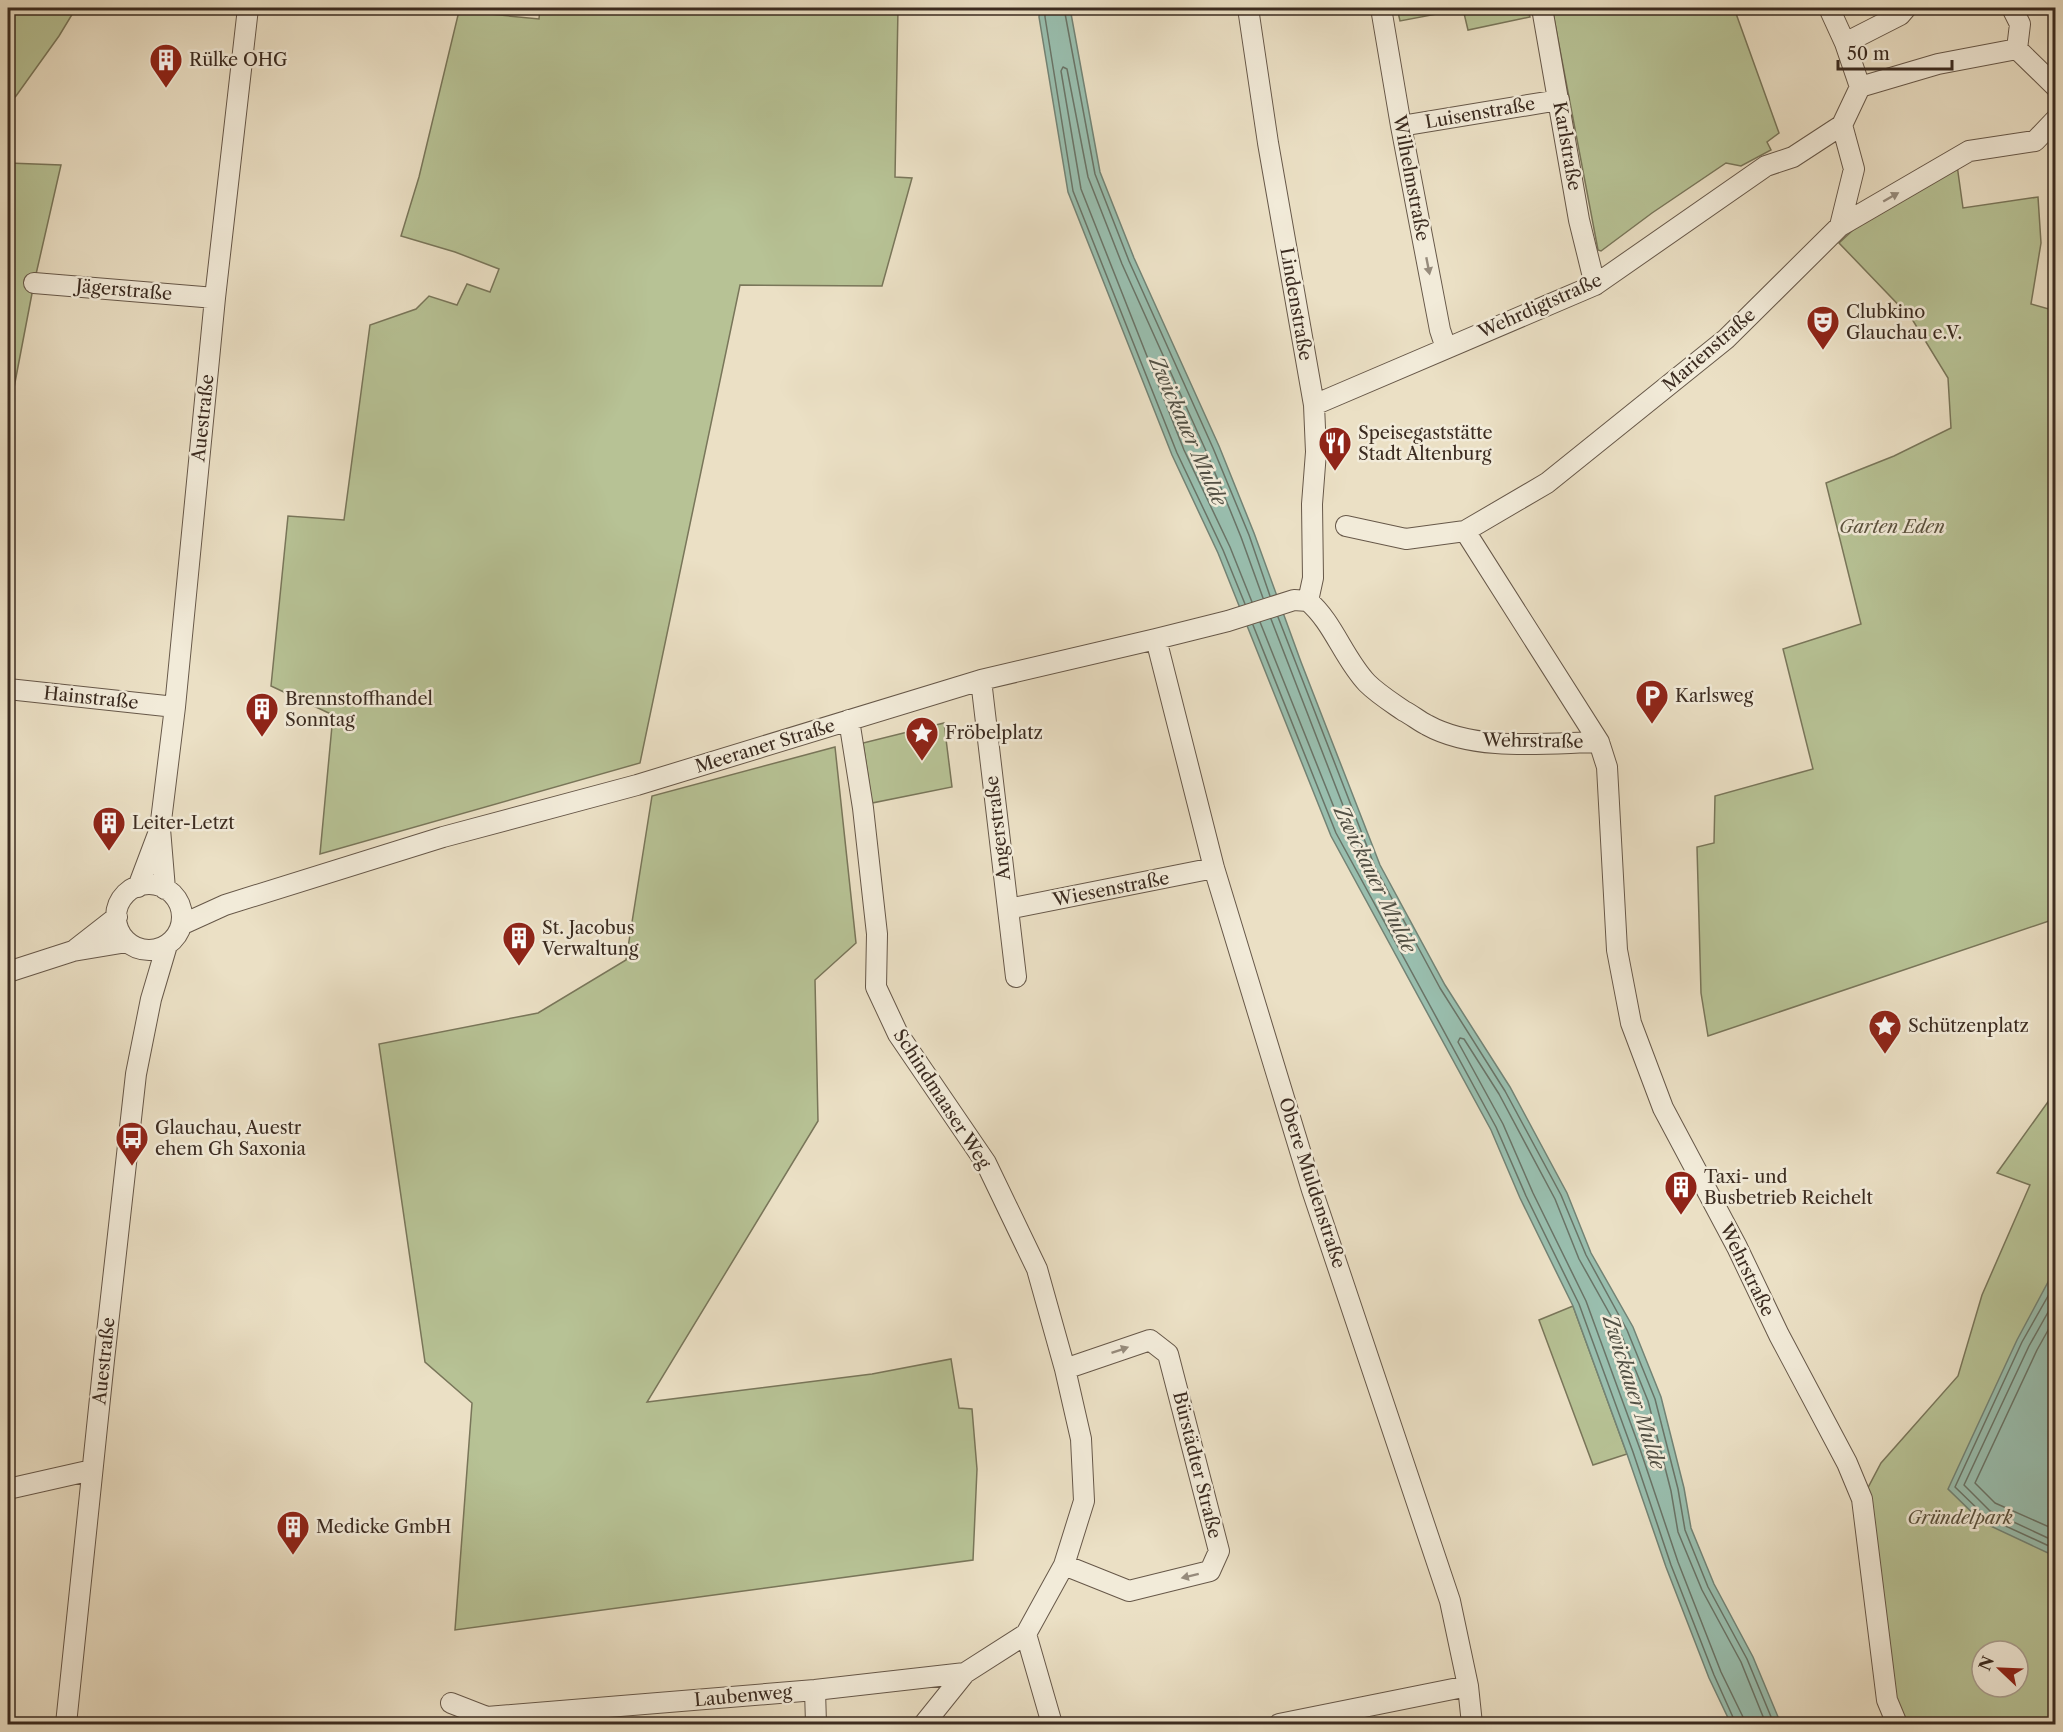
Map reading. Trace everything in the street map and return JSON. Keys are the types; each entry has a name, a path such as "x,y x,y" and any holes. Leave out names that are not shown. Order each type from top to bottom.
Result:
{"street":[{"name":"Auestraße","path":"138,887 160,829 175,706 215,298 248,8"},
{"name":"Lindenstraße","path":"1248,8 1270,154 1314,405 1316,452 1312,504 1313,578 1301,601"},
{"name":"Wilhelmstraße","path":"1382,8 1401,126 1440,330 1446,348"},
{"name":"Karlstraße","path":"1542,8 1580,220 1595,285"},
{"path":"1829,8 1845,43 1860,87 1842,124 1854,169 1840,226"},
{"path":"1845,43 1900,15 1906,8"},
{"path":"2012,8 2020,24 2017,49"},
{"path":"1860,87 1938,64 2017,49"},
{"path":"2017,49 2055,87"},
{"name":"Luisenstraße","path":"1401,126 1559,100"},
{"name":"Marienstraße","path":"1346,526 1406,539 1465,531 1547,483 1726,339 1840,226 1969,151 2035,141 2055,119"},
{"name":"Wehrdigtstraße","path":"1314,405 1595,285 1766,166 1793,157 1842,124"},
{"name":"Jägerstraße","path":"34,283 215,298"},
{"name":"Wehrstraße","path":"1465,531 1599,742 1607,767 1617,950 1631,1023 1663,1108 1847,1463 1862,1499 1887,1700 1897,1725"},
{"name":"Wehrstraße","path":"1301,601 1316,608 1348,660 1368,683 1390,701 1429,726 1473,741 1506,744 1599,742"},
{"name":"Meeraner Straße","path":"181,925 225,905 443,837 637,785 981,680 1156,639 1301,601"},
{"name":"Obere Muldenstraße","path":"1156,639 1214,868 1312,1190 1450,1601 1468,1686 1473,1725"},
{"name":"Angerstraße","path":"981,680 1016,977"},
{"name":"Hainstraße","path":"8,689 175,706"},
{"name":"Schindmaaser Weg","path":"849,720 863,807 877,934 876,987 898,1035 986,1163 1037,1269 1065,1369 1081,1439 1084,1501 1064,1566 1026,1634"},
{"name":"Auestraße","path":"160,829 170,893"},
{"name":"Wiesenstraße","path":"1008,909 1214,868"},
{"path":"8,972 73,951 135,946 159,949 176,936 181,925 180,905 170,893 147,885 138,887 124,897 117,910 117,917 122,934 135,946"},
{"name":"Meeraner Straße","path":"170,893 225,905"},
{"path":"73,951 117,917"},
{"name":"Auestraße","path":"66,1725 136,1074 151,999 167,945"},
{"name":"Auestraße","path":"135,946 151,999"},
{"name":"Bürstädter Straße","path":"1064,1566 1129,1591 1210,1571 1219,1551 1168,1353 1149,1340 1065,1369"},
{"path":"8,1489 92,1470"},
{"path":"1026,1634 1052,1725"},
{"name":"Laubenweg","path":"451,1703 486,1717 815,1690 965,1673 1026,1634"},
{"path":"924,1725 965,1673"},
{"path":"1279,1725 1468,1686"},
{"path":"815,1690 816,1725"}],"green space":[{"path":"8,8 76,8 59,36 8,104"},
{"path":"540,8 898,8 895,177 912,178 882,286 740,285 640,763 320,854 333,715 271,686 288,516 344,520 370,325 416,309 429,296 457,305 467,284 490,292 499,269 455,252 401,236 419,177 459,11 539,19"},
{"path":"1397,8 1527,8 1530,17 1468,30 1463,9 1400,21"},
{"path":"1552,8 1588,8 1589,13 1613,8 1722,8 1725,11 1734,8 1779,133 1767,142 1771,150 1741,166 1726,163 1601,251 1598,250"},
{"path":"8,163 61,165 34,283 8,419"},
{"name":"Garten Eden","path":"1957,165 1963,208 2038,197 2041,243 2031,304 2056,311 2055,919 1708,1036 1701,993 1697,847 1714,843 1715,796 1813,769 1783,649 1861,624 1826,483 1894,456 1951,428 1948,378 1912,319 1839,243 1854,229"},
{"path":"944,723 952,787 872,803 863,743"},
{"path":"835,747 856,943 815,980 818,1121 647,1402 872,1374 951,1359 959,1408 972,1409 977,1469 973,1560 455,1630 472,1403 425,1362 379,1044 538,1013 626,960 652,796"},
{"name":"Gründelpark","path":"2055,1092 2055,1724 1897,1724 1862,1499 1881,1463 1958,1376 1982,1295 2030,1185 1997,1173"},
{"path":"1573,1306 1627,1454 1593,1465 1539,1320"}],"water":[{"name":"Zwickauer Mulde","path":"1040,8 1070,8 1100,172 1134,258 1219,446 1380,865 1445,985 1510,1087 1567,1193 1591,1253 1633,1327 1661,1397 1684,1488 1691,1528 1714,1584 1753,1657 1781,1724 1731,1724 1709,1678 1666,1567 1573,1306 1520,1198 1491,1130 1331,836 1218,553 1172,455 1068,192 1039,17"},
{"path":"2055,1269 2056,1552 2048,1553 1982,1522 1948,1489 2017,1340"}],"place":[{"name":"Rülke OHG","path":"166,89"},
{"name":"Clubkino Glauchau e.V.","path":"1823,351"},
{"name":"Speisegaststätte Stadt Altenburg","path":"1335,472"},
{"name":"Karlsweg","path":"1652,725"},
{"name":"Brennstoffhandel Sonntag","path":"262,738"},
{"name":"Fröbelplatz","path":"922,762"},
{"name":"Leiter-Letzt","path":"109,852"},
{"name":"St. Jacobus Verwaltung","path":"519,967"},
{"name":"Schützenplatz","path":"1885,1055"},
{"name":"Glauchau, Auestr ehem Gh Saxonia","path":"132,1167"},
{"name":"Taxi- und Busbetrieb Reichelt","path":"1681,1216"},
{"name":"Medicke GmbH","path":"293,1556"}]}
